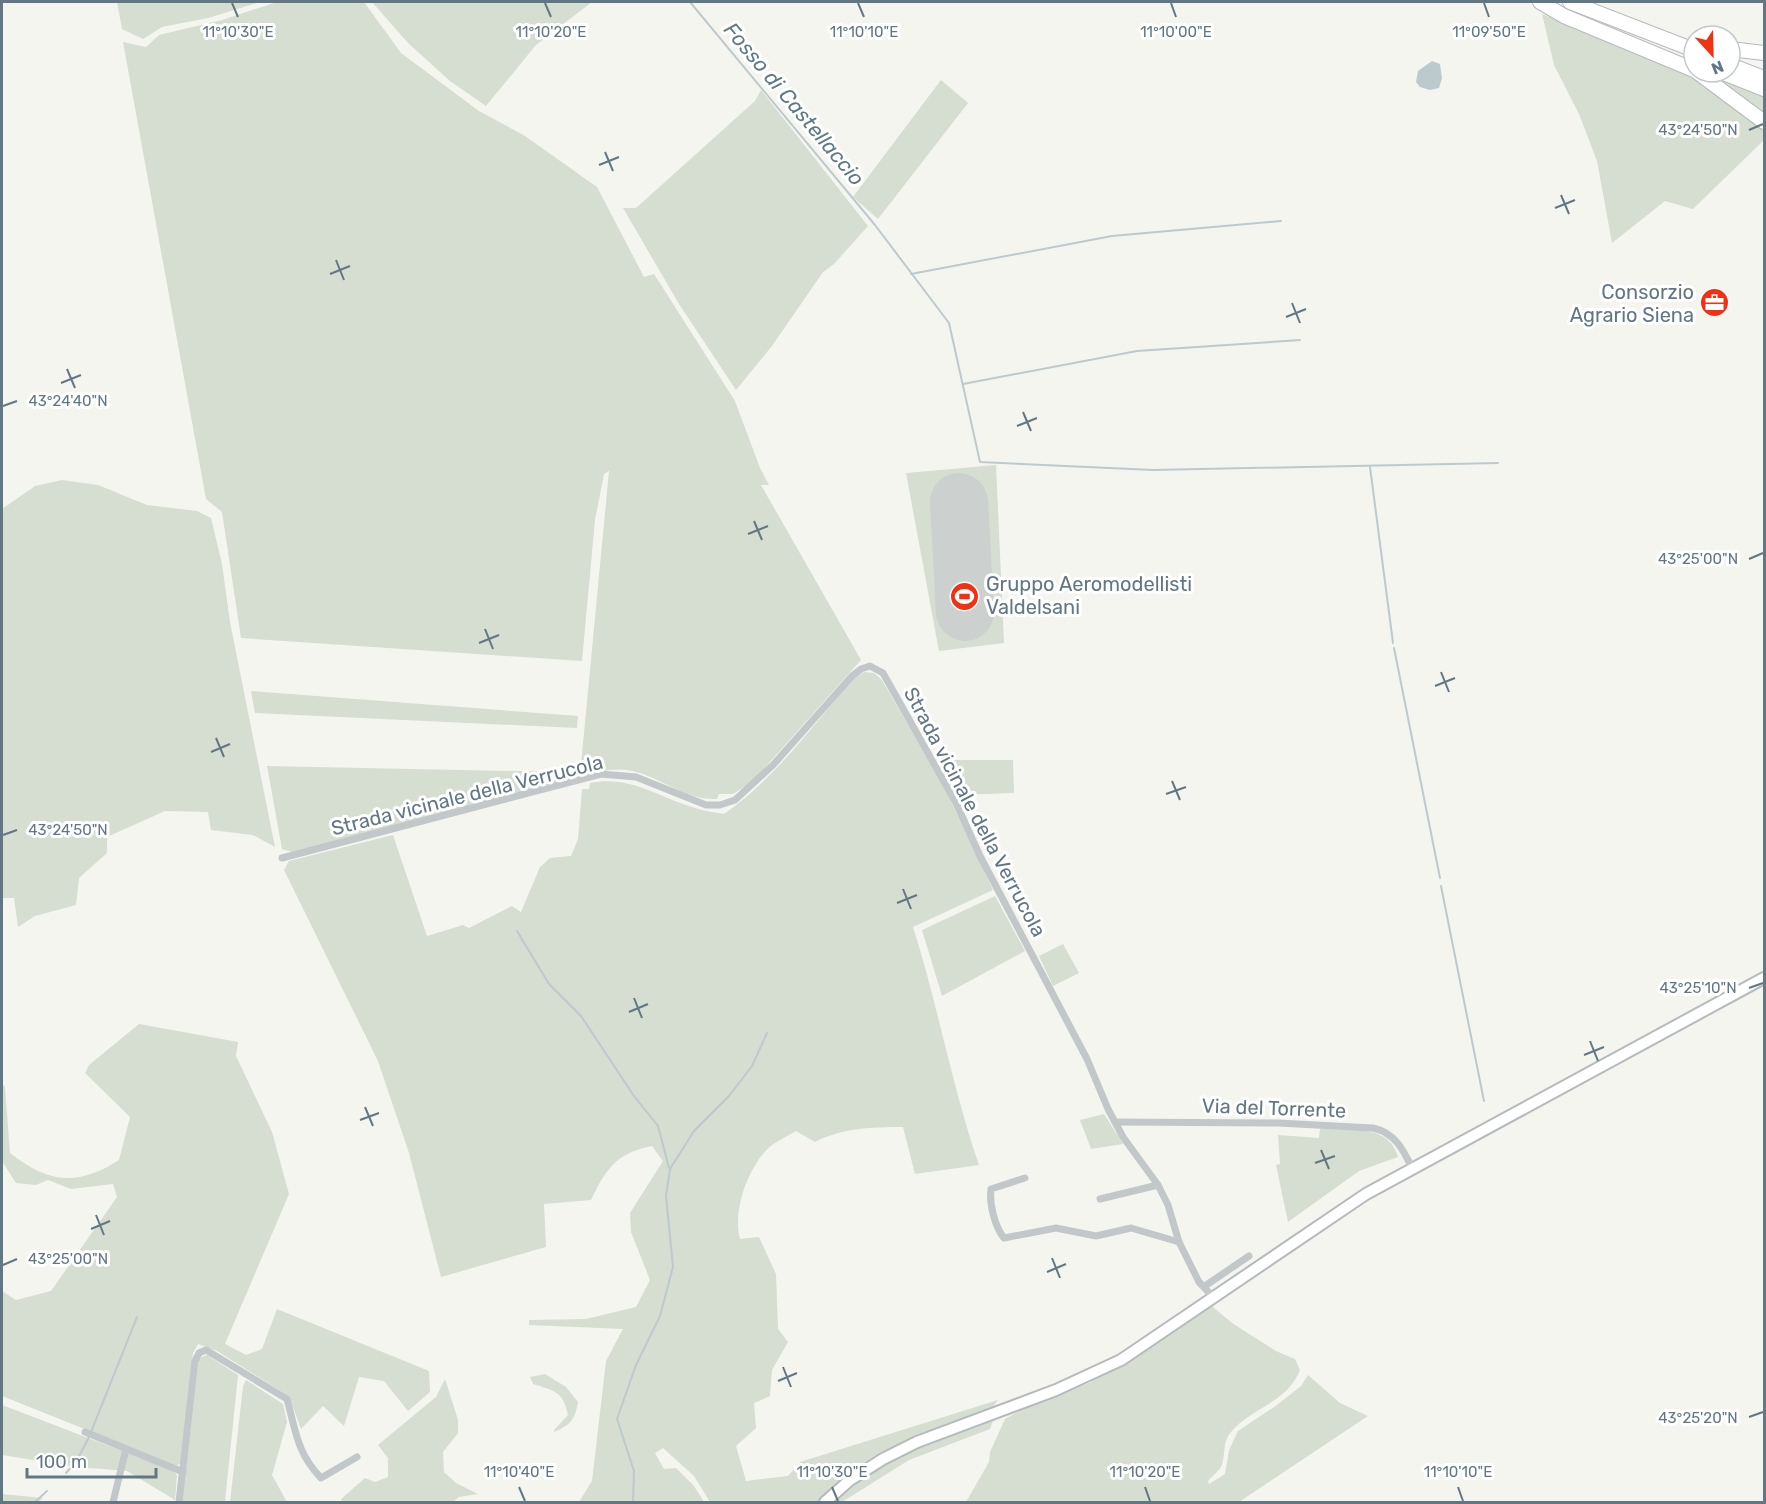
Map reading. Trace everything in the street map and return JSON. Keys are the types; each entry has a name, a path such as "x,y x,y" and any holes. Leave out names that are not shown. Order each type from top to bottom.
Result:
{"highway":[{"path":"1541,2 1682,56"},
{"path":"1541,2 1564,16 1682,65"},
{"path":"1570,2 1682,45"},
{"path":"1587,2 1682,38"},
{"path":"1742,50 1764,53"},
{"path":"1742,70 1764,78"},
{"path":"1742,80 1764,89"},
{"path":"1713,84 1764,122"}],"main road":[{"path":"825,1503 850,1480 883,1459 917,1442 1056,1390 1136,1351 1366,1194 1764,978"}],"street":[{"name":"Strada vicinale della Verrucola","path":"282,858 601,774 636,777 706,805 720,805 735,800 773,765 852,676 870,666 883,673 956,803 980,855 1087,1059 1115,1122"},
{"name":"Via del Torrente","path":"1115,1122 1266,1123 1373,1128 1386,1132 1395,1139 1412,1168"},
{"path":"1115,1122 1158,1185 1168,1205 1179,1242 1199,1282 1214,1298"},
{"path":"1025,1178 991,1189 990,1198 999,1232 1004,1238 1056,1228 1096,1236 1131,1228 1179,1242"},
{"path":"1100,1199 1158,1185"},
{"path":"1205,1286 1249,1256"},
{"path":"179,1503 195,1361 199,1353 206,1350 287,1399 306,1462 321,1478 357,1457"},
{"path":"85,1432 183,1472"},
{"path":"113,1503 126,1449"}],"shaded area":[{"path":"117,2 260,2 208,18 162,27 143,39 122,29"},
{"path":"277,2 364,2 401,53 479,111 525,136 597,187 644,277 654,274 735,401 760,468 769,485 761,485 861,660 752,782 733,794 719,794 717,799 706,799 684,793 643,774 626,770 606,770 580,775 609,471 604,474 595,520 582,661 241,638 222,512 206,499 123,42 146,47 159,35 222,20"},
{"path":"372,2 592,2 536,45 486,106 450,81 408,43"},
{"path":"1542,14 1679,68 1682,70 1682,84 1705,84 1764,130 1764,140 1693,209 1665,201 1612,243 1597,161 1579,114 1554,65"},
{"path":"1432,61 1440,64 1442,78 1439,88 1430,90 1420,87 1416,82 1418,71"},
{"path":"941,80 968,103 878,219 853,197"},
{"path":"1722,84 1739,84 1764,94 1764,117"},
{"path":"761,90 868,226 834,264 823,272 772,346 736,390 679,304 623,208 636,208 755,101"},
{"name":"Gruppo Aeromodellisti Valdelsani","path":"996,465 1004,643 939,651 906,473"},
{"path":"62,480 98,485 147,505 197,511 211,518 222,564 230,622 275,847 253,835 211,830 208,812 165,811 107,837 107,853 79,878 76,905 35,916 18,927 14,898 2,898 2,509 35,486"},
{"path":"864,672 874,673 882,680 946,791 993,890 913,927 969,1136 979,1165 915,1174 903,1127 847,1131 815,1142 796,1131 772,1145 764,1153 756,1163 744,1188 738,1215 738,1228 740,1239 759,1237 776,1274 778,1329 788,1342 772,1370 770,1396 754,1403 756,1428 736,1446 746,1481 788,1476 800,1462 998,1400 992,1408 879,1453 850,1471 818,1502 710,1502 694,1476 663,1448 655,1453 664,1469 676,1468 694,1486 704,1502 579,1502 592,1481 606,1361 623,1329 529,1325 529,1320 586,1319 636,1307 650,1280 631,1232 630,1213 663,1161 652,1146 629,1153 607,1171 591,1200 544,1204 546,1247 441,1277 409,1153 378,1061 284,870 289,861 393,835 427,936 463,925 469,928 512,906 521,912 540,867 550,858 571,856 578,839 582,789 589,789 590,783 604,781 630,784 696,808 724,814 743,800 777,768 853,679"},
{"path":"251,691 578,716 577,728 255,713"},
{"path":"948,760 1013,760 1014,793 959,795 958,790 954,791 940,768"},
{"path":"576,764 575,775 568,780 292,852 282,849 267,766 566,772"},
{"path":"995,896 1025,951 942,996 922,930"},
{"path":"1063,944 1079,973 1053,986 1039,956"},
{"path":"139,1024 238,1042 236,1056 272,1132 289,1194 225,1344 246,1355 262,1349 277,1309 429,1371 430,1392 408,1411 384,1381 359,1377 344,1426 323,1406 301,1429 289,1396 217,1351 198,1344 193,1353 180,1463 177,1466 2,1396 2,1291 16,1300 51,1291 117,1197 113,1184 71,1189 48,1180 36,1185 16,1183 2,1161 2,1083 5,1087 10,1153 37,1171 50,1176 76,1178 104,1169 119,1160 130,1117 85,1073 89,1065"},
{"path":"1104,1114 1123,1144 1091,1149 1080,1120"},
{"path":"1320,1129 1354,1129 1376,1133 1386,1138 1398,1157 1359,1171 1288,1222 1276,1165 1280,1164 1278,1135 1319,1138"},
{"path":"1212,1306 1232,1323 1276,1351 1295,1359 1300,1370 1287,1390 1249,1416 1231,1432 1226,1440 1221,1467 1208,1481 1209,1484 1225,1474 1229,1450 1238,1431 1301,1386 1308,1375 1340,1403 1368,1416 1239,1502 966,1502 989,1462 990,1452 1005,1419 1023,1409 1089,1383 1138,1355"},
{"path":"207,1355 238,1375 225,1502 182,1502 199,1358"},
{"path":"545,1374 566,1387 578,1402 571,1421 554,1432 568,1415 561,1396 547,1388 533,1384 530,1377"},
{"path":"445,1379 458,1420 458,1433 443,1452 444,1472 456,1483 478,1494 459,1497 454,1501 342,1502 341,1499 365,1478 375,1482 388,1477 388,1458 378,1445 436,1397"},
{"path":"246,1380 283,1404 287,1422 272,1475 287,1502 230,1502 243,1386"},
{"path":"2,1405 172,1470 177,1475 175,1500 127,1471 77,1467 2,1455"},
{"path":"993,1421 990,1429 909,1460 842,1502 834,1502 865,1477 908,1452"},
{"path":"2,1494 43,1498 38,1502 2,1502"}],"waterway":[{"name":"Fosso di Castellaccio","path":"690,2 875,225 949,323 980,462 1153,470 1498,463"},
{"path":"911,274 1112,236 1281,221"},
{"path":"963,384 1137,351 1300,340"},
{"path":"1370,467 1393,643"},
{"path":"1394,648 1440,878"},
{"path":"1441,886 1484,1101"},
{"path":"517,931 549,984 581,1016 634,1096 658,1126 669,1168"},
{"path":"633,1502 634,1471 617,1419 636,1365 660,1316 673,1267 666,1196 670,1169 694,1131 729,1096 752,1066 767,1033"},
{"path":"91,1432 137,1317"},
{"path":"66,1473 76,1462 89,1437"},
{"path":"35,1502 47,1491"}],"runway":[{"path":"959,502 965,612"}],"place":[{"name":"Consorzio Agrario Siena","path":"1715,303"},
{"name":"Gruppo Aeromodellisti Valdelsani","path":"965,596"}]}
